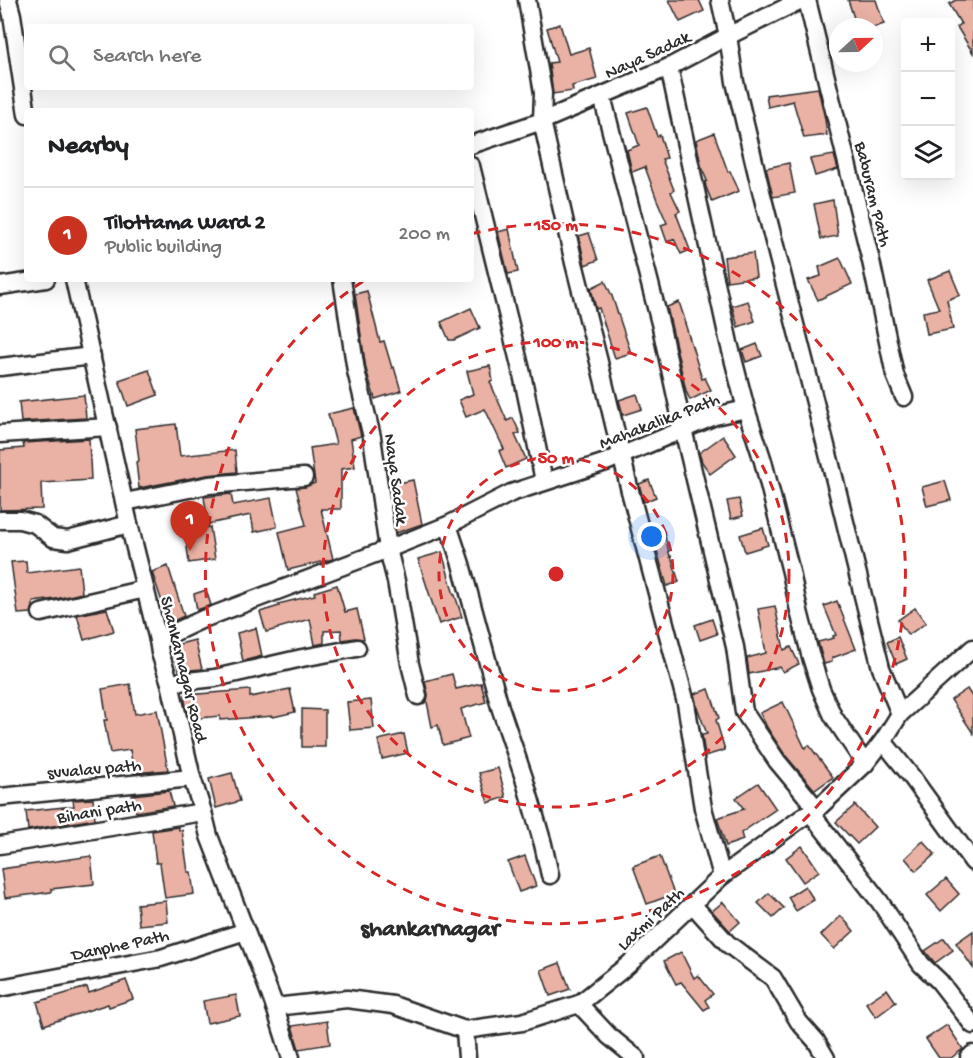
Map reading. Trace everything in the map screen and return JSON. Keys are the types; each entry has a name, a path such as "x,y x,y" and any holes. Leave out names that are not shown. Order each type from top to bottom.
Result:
{"street":[{"path":"527,0 543,93 542,121 621,455 686,703 703,808 722,876"},
{"path":"720,0 735,82 761,191 870,627 881,668 900,714"},
{"name":"Baburam Path","path":"807,0 871,261 895,375 904,397"},
{"name":"Naya Sadak","path":"474,144 542,121 669,68 792,2"},
{"path":"7,10 26,108"},
{"path":"669,68 729,343 746,409 763,461 799,611 821,689 833,716 865,764"},
{"path":"602,96 661,327 735,647 744,712 880,902 921,964 939,981 973,1025"},
{"path":"474,178 522,374 544,481"},
{"path":"0,286 26,282"},
{"name":"Shankarnagar Road","path":"75,282 129,524 192,778 209,836 275,1007 291,1058"},
{"name":"Naya Sadak","path":"158,640 202,619 388,549 372,436 356,371 342,282"},
{"path":"0,368 92,356"},
{"name":"Mahakalika Path","path":"388,549 448,525 511,493 606,462 715,416 746,409"},
{"path":"0,434 108,426"},
{"path":"125,502 209,485 304,477"},
{"path":"0,520 20,520 35,524 53,538 68,540 129,524"},
{"path":"448,525 500,707 524,777 550,875"},
{"path":"388,549 418,696"},
{"path":"41,613 145,589"},
{"path":"170,684 215,678 357,648"},
{"name":"Laxmi Path","path":"275,1007 347,999 393,1005 465,1030 522,1022 579,1004 628,965 722,876 813,810 865,764 900,714 973,648"},
{"path":"883,741 973,862"},
{"name":"svvalav path","path":"0,797 192,778"},
{"name":"Bihani path","path":"0,845 203,812"},
{"path":"693,905 728,944 773,978 799,1022 816,1041 826,1058"},
{"name":"Danphe Path","path":"0,988 160,958 246,931"},
{"path":"579,1004 609,1036 636,1058"},
{"path":"465,1030 467,1058"},
{"path":"969,1058 973,1054"}],"building":[{"path":"669,0 699,0 704,11 680,22"},
{"path":"848,0 876,0 882,18 854,18"},
{"path":"956,0 973,0 973,53 957,27 961,24 949,4"},
{"path":"560,24 569,54 589,48 597,79 572,86 573,91 553,94 549,63 557,62 547,28"},
{"path":"818,88 827,135 804,138 793,101 768,107 766,95"},
{"path":"647,107 657,136 660,135 667,158 662,159 674,190 671,192 680,211 676,213 690,250 681,254 674,239 667,242 661,225 667,223 645,167 632,172 627,150 639,145 628,113"},
{"path":"714,133 728,172 730,171 739,191 712,202 706,187 705,182 707,181 696,140"},
{"path":"834,155 838,169 815,176 810,159"},
{"path":"789,163 795,193 773,197 766,168"},
{"path":"833,200 838,236 821,239 814,204"},
{"path":"509,229 518,272 508,274 498,232"},
{"path":"589,233 598,260 585,265 579,236"},
{"path":"753,253 756,277 727,281 724,257"},
{"path":"840,258 852,284 818,300 808,280 821,276 819,267"},
{"path":"950,271 960,295 947,300 953,329 927,334 923,312 939,309 927,280"},
{"path":"605,281 631,353 615,358 599,308 596,309 591,288"},
{"path":"367,291 380,342 384,341 401,391 375,399 366,369 355,294"},
{"path":"748,301 755,321 738,327 732,306"},
{"path":"679,302 702,379 705,378 711,390 690,400 667,307"},
{"path":"471,308 480,328 454,340 449,340 441,322"},
{"path":"757,344 762,356 746,362 742,350"},
{"path":"490,366 493,381 490,382 507,421 513,418 520,433 515,435 526,459 506,468 499,451 504,449 485,409 466,417 459,400 473,394 467,371"},
{"path":"149,370 158,395 128,406 119,380"},
{"path":"637,394 642,409 623,415 619,400"},
{"path":"84,395 86,418 21,422 19,402"},
{"path":"354,408 361,436 351,439 355,467 341,469 341,509 321,509 333,559 288,570 279,532 306,525 296,488 315,483 310,448 336,444 328,414"},
{"path":"176,424 180,456 235,450 237,472 207,475 139,488 136,462 139,461 135,429"},
{"path":"723,436 736,455 710,474 699,453"},
{"path":"89,439 91,480 41,483 42,509 0,510 0,450 24,448 23,443"},
{"path":"413,480 422,524 396,533 389,485"},
{"path":"649,480 656,497 644,502 639,484"},
{"path":"945,481 951,500 927,506 922,487"},
{"path":"231,494 233,505 271,498 277,527 254,532 251,515 208,524 204,497"},
{"path":"739,499 743,516 731,519 727,501"},
{"path":"210,527 215,559 189,563 185,531"},
{"path":"763,528 768,545 745,552 740,535"},
{"path":"664,531 679,582 667,586 652,533"},
{"path":"442,552 462,617 439,624 418,559"},
{"path":"26,561 27,573 79,566 82,593 33,602 31,613 18,614 11,562"},
{"path":"168,566 184,616 169,623 152,572"},
{"path":"337,585 345,612 357,609 364,639 342,640 341,630 324,631 324,643 315,645 310,619 266,632 260,612 279,606 278,604 315,595 314,592"},
{"path":"206,590 211,605 197,610 194,594"},
{"path":"837,601 856,649 832,658 832,662 824,664 818,642 834,638 833,636 836,635 824,606"},
{"path":"775,606 784,650 791,647 799,664 783,672 780,667 749,674 747,658 766,653 758,609"},
{"path":"915,608 926,623 908,635 898,620"},
{"path":"107,609 114,631 84,640 77,615"},
{"path":"712,619 717,634 700,640 695,625"},
{"path":"256,628 262,656 243,661 237,633"},
{"path":"898,637 907,659 896,664 887,642"},
{"path":"195,640 202,669 179,671 172,646"},
{"path":"452,674 456,689 481,683 486,702 461,709 469,738 443,745 438,725 432,727 425,681"},
{"path":"130,684 135,714 157,710 168,770 134,773 130,750 110,753 104,720 107,720 102,689"},
{"path":"290,689 295,712 273,717 220,720 220,716 189,719 185,702 185,695 250,690 250,697"},
{"path":"709,689 719,718 716,720 725,750 705,756 702,735 707,734 694,694"},
{"path":"967,689 973,698 973,733 951,700"},
{"path":"371,700 374,728 350,730 347,702"},
{"path":"783,702 805,748 809,745 833,777 815,790 785,755 760,713"},
{"path":"302,709 325,710 325,747 302,747"},
{"path":"404,734 408,753 382,759 378,740"},
{"path":"498,768 506,797 488,803 479,773"},
{"path":"232,773 240,801 216,808 209,779"},
{"path":"758,783 776,809 741,833 743,840 726,846 717,818 744,809 736,798"},
{"path":"169,791 173,806 136,812 132,795"},
{"path":"93,799 95,819 28,830 26,811 74,806 73,800"},
{"path":"855,805 875,827 857,844 836,822"},
{"path":"178,827 182,830 188,872 191,872 194,894 165,898 160,863 156,863 152,831"},
{"path":"923,841 935,854 916,871 905,858"},
{"path":"802,846 819,871 803,882 786,858"},
{"path":"91,856 94,884 5,898 1,869"},
{"path":"525,856 536,886 519,892 508,862"},
{"path":"660,856 674,894 647,904 633,866"},
{"path":"946,879 959,894 941,911 927,895"},
{"path":"805,886 814,900 796,911 788,897"},
{"path":"769,893 784,908 773,918 758,903"},
{"path":"166,901 168,922 139,925 137,904"},
{"path":"723,902 740,922 730,931 712,911"},
{"path":"841,916 854,931 834,949 821,935"},
{"path":"973,931 973,968 956,943"},
{"path":"944,938 953,950 935,963 925,951"},
{"path":"681,952 694,978 698,975 713,994 705,1000 709,1007 704,1010 681,982 676,984 664,961"},
{"path":"560,963 570,989 550,996 541,970"},
{"path":"126,980 133,999 109,1007 108,1004 44,1025 37,1002 87,987 89,993"},
{"path":"887,989 896,1002 876,1017 866,1003"},
{"path":"236,995 240,1016 207,1023 203,1001"},
{"path":"327,1021 330,1044 299,1049 292,1026"},
{"path":"947,1025 963,1049 951,1058 939,1058 926,1039"}],"place":[{"name":"Tilottama Ward 2","path":"190,551"}],"district":[{"name":"shankarnagar","path":"430,927"}]}
